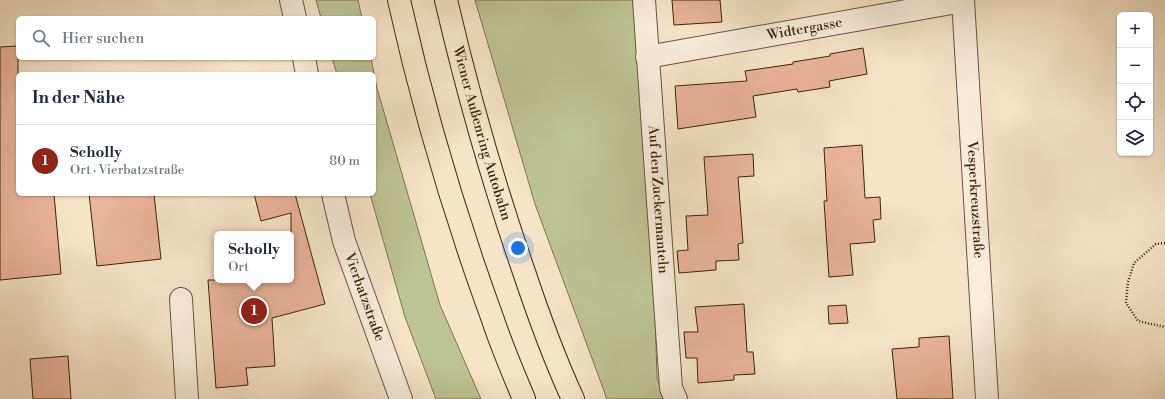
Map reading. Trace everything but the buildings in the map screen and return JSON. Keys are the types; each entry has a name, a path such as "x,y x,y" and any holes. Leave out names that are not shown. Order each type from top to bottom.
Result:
{"highway":[{"path":"399,0 411,54 464,235 493,320 524,399"},
{"name":"Wiener Außenring Autobahn","path":"446,0 481,136 508,226 537,308 573,399"}],"street":[{"path":"291,0 295,16"},
{"name":"Auf den Zuckermanteln","path":"644,0 672,388 676,399"},
{"name":"Widtergasse","path":"647,57 963,1"},
{"name":"Vesperkreuzstraße","path":"963,1 987,399"},
{"path":"304,60 307,72"},
{"name":"Vierbatzstraße","path":"333,196 344,242 401,399"},
{"path":"181,299 187,399"}],"path":[{"path":"1165,243 1156,244 1134,264 1128,282 1126,303 1138,322 1165,327"}],"green space":[{"path":"316,0 358,0 362,16 320,16"},
{"path":"475,0 642,0 647,57 657,378 664,399 607,399 535,204"},
{"path":"333,60 371,60 374,72 336,72"},
{"path":"376,83 440,305 481,399 436,399 405,317 371,196 376,196"}],"place":[{"name":"Scholly","path":"254,311"}]}
